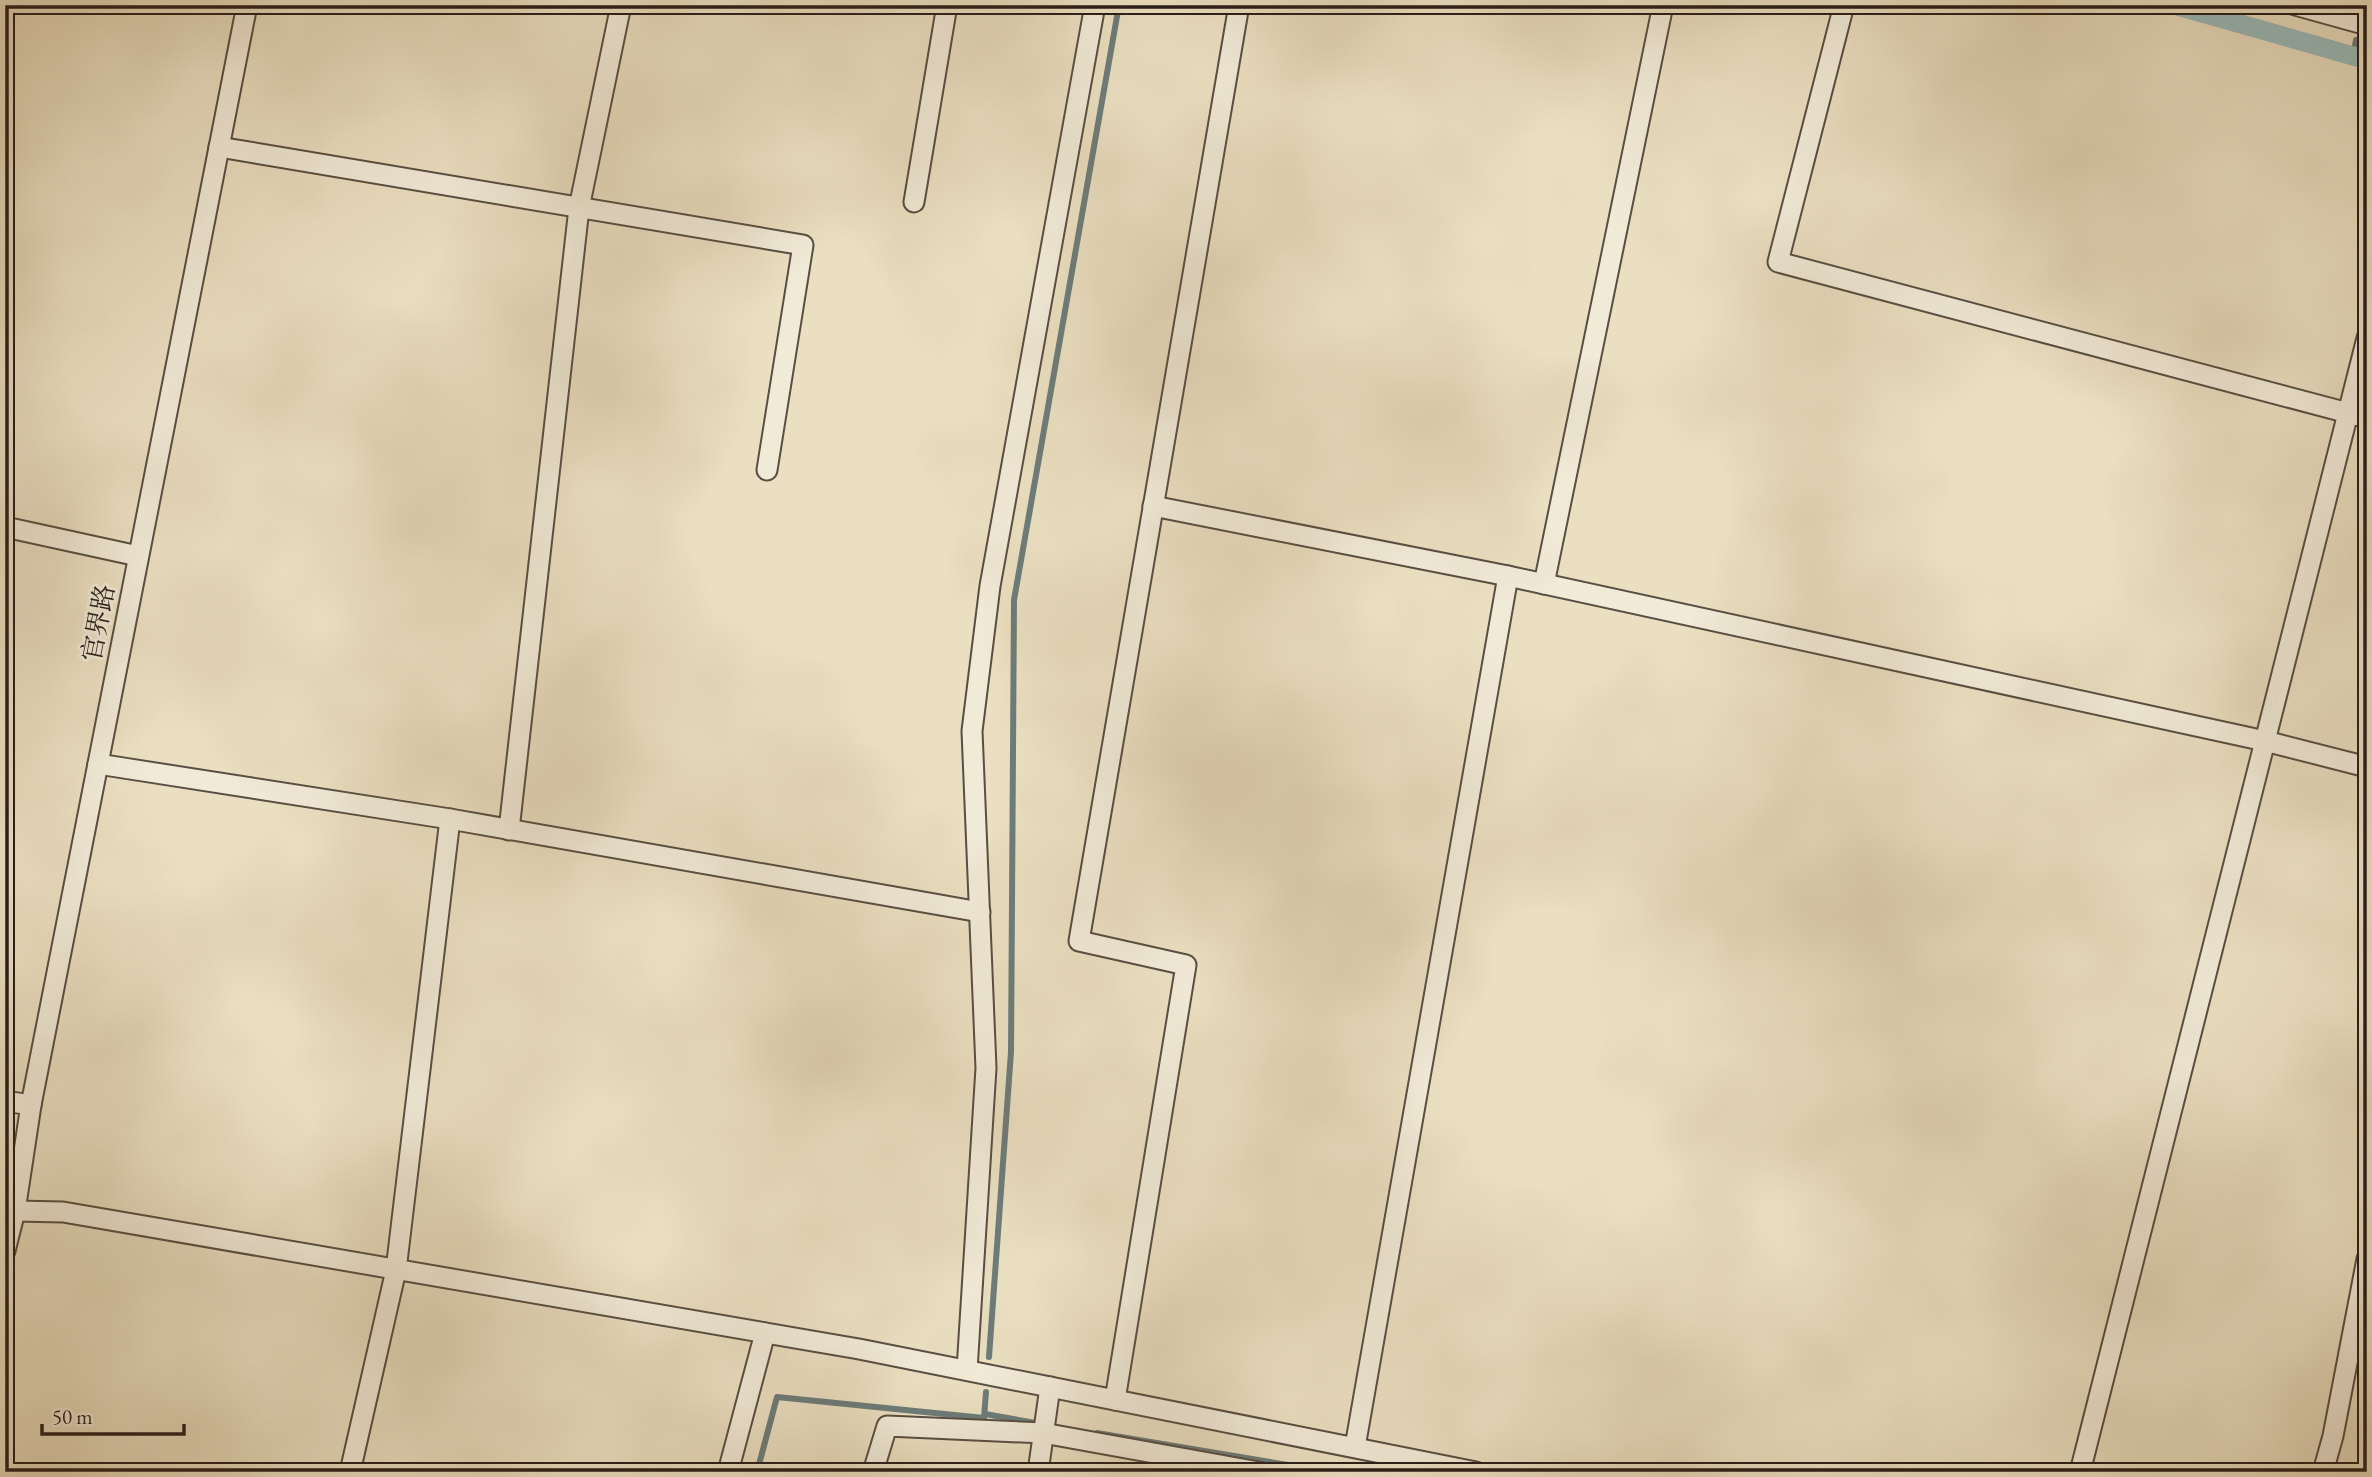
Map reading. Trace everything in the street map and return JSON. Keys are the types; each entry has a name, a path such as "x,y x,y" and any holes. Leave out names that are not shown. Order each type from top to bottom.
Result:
{"street":[{"name":"官界路","path":"5,1251 15,1211 31,1105 97,764 247,5"},
{"path":"509,830 579,208 621,5"},
{"path":"914,202 947,5"},
{"path":"967,1370 986,1068 972,731 988,599 1095,5"},
{"path":"1115,1400 1186,965 1079,941 1239,5"},
{"path":"1544,584 1663,5"},
{"path":"1844,5 1778,262 2357,416"},
{"path":"2295,5 2337,10 2367,25"},
{"path":"219,147 803,245 767,470"},
{"path":"2080,1472 2265,741 2357,416 2367,338"},
{"path":"1153,506 1508,576 2265,741 2367,766"},
{"path":"5,527 138,556"},
{"path":"1355,1447 1508,576"},
{"path":"97,764 450,819 980,912"},
{"path":"350,1472 396,1270 450,819"},
{"path":"5,1101 31,1105"},
{"path":"15,1211 64,1212 765,1333 967,1370 1476,1472"},
{"path":"2323,1472 2333,1436 2367,1259"},
{"path":"728,1472 765,1333"},
{"path":"1038,1472 1050,1387"},
{"path":"873,1472 887,1426 1045,1424 1259,1472"}],"waterway":[{"path":"989,1357 1011,1052 1014,600 1119,5"},
{"path":"2174,5 2367,60"},
{"path":"2353,56 2356,40"},
{"path":"757,1472 777,1397 984,1418 986,1392"},
{"path":"985,1414 1041,1424"},
{"path":"1097,1433 1330,1472"}]}
